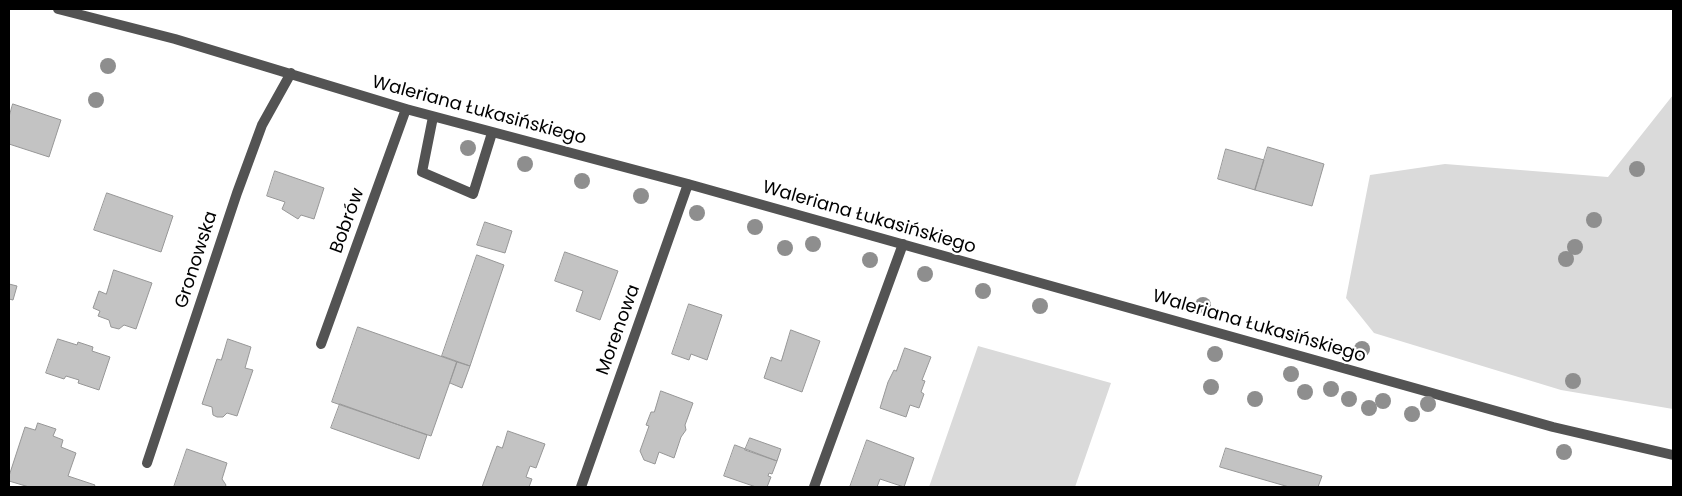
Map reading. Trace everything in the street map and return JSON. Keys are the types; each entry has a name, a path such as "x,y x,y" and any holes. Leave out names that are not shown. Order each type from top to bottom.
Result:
{"street":[{"name":"Waleriana Łukasińskiego","path":"58,9 175,39 433,117 688,184 1543,424 1673,455"},
{"name":"Gronowska","path":"147,463 237,193 262,125 291,73"},
{"name":"Bobrów","path":"321,344 406,109"},
{"path":"433,117 422,172 473,194 492,133"},
{"name":"Morenowa","path":"581,487 688,184"},
{"path":"814,487 902,244"}],"shaded area":[{"path":"1673,95 1673,409 1561,390 1374,333 1346,298 1370,175 1445,164 1608,177"},
{"path":"978,346 1111,383 1075,487 929,487"}],"building":[{"path":"13,104 61,120 49,157 9,144 9,117"},
{"path":"1268,147 1324,164 1312,206 1255,190"},
{"path":"1226,149 1264,160 1255,190 1218,179"},
{"path":"275,171 324,188 314,219 301,215 298,219 282,209 285,202 267,196"},
{"path":"107,193 173,216 161,252 94,230"},
{"path":"485,222 512,231 505,253 477,245"},
{"path":"565,252 618,271 600,320 576,311 583,291 555,281"},
{"path":"477,255 504,265 470,366 442,356"},
{"path":"114,270 152,283 136,329 124,325 119,329 111,327 109,320 98,316 100,311 93,308 99,291 106,294"},
{"path":"9,284 17,286 13,300 9,299"},
{"path":"689,304 722,315 707,360 691,354 689,360 672,354"},
{"path":"358,327 457,362 431,436 332,402"},
{"path":"791,330 820,341 802,392 764,378 771,357 781,361"},
{"path":"58,339 77,345 78,342 93,347 92,351 110,357 99,390 78,383 79,380 66,376 64,379 46,373"},
{"path":"228,339 251,347 245,368 253,370 237,416 227,413 223,417 217,417 213,415 212,407 202,404 217,359 221,360"},
{"path":"905,348 931,357 922,380 925,381 921,392 924,394 919,408 910,405 906,417 880,408 888,382 894,370 896,371"},
{"path":"457,362 470,366 462,388 450,383"},
{"path":"661,391 693,403 685,425 686,430 681,437 674,458 659,452 655,464 644,460 640,451 649,426 646,425 651,412 654,412"},
{"path":"340,404 427,435 419,459 331,428"},
{"path":"38,423 56,429 53,436 63,440 61,447 76,453 68,476 95,485 94,487 29,487 9,481 25,427 35,430"},
{"path":"508,431 545,444 536,468 530,466 526,477 532,479 529,487 482,487 497,446 502,448"},
{"path":"750,438 781,449 777,461 745,450"},
{"path":"867,440 914,458 904,487 880,479 877,487 850,487"},
{"path":"735,445 777,461 772,474 769,473 768,476 771,477 767,487 756,487 724,476"},
{"path":"1226,448 1322,476 1318,487 1289,487 1220,467"},
{"path":"187,449 227,463 222,479 226,485 225,487 174,487"}]}
